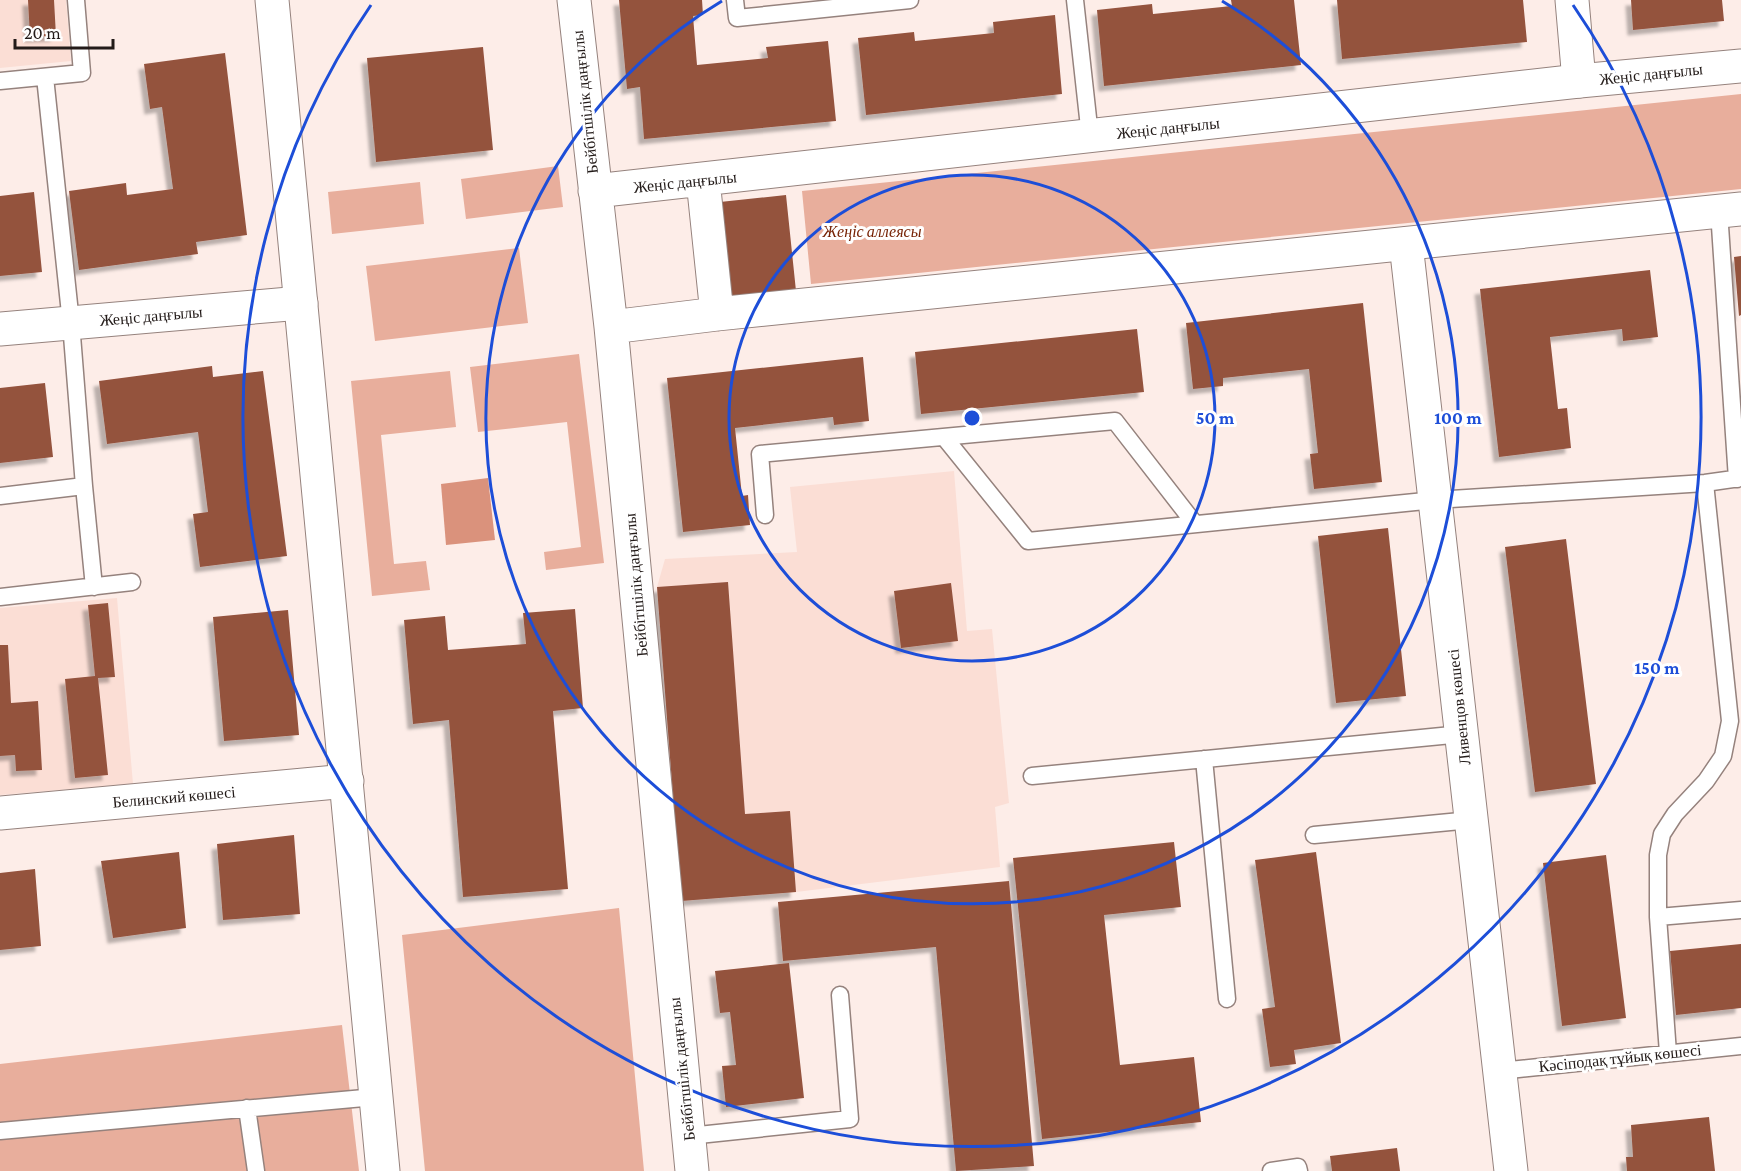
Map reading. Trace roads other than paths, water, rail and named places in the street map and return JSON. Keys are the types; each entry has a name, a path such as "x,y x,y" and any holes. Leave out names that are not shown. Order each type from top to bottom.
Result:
{"street":[{"path":"272,0 383,1171"},
{"name":"Бейбітшілік даңғылы","path":"574,0 611,327 692,1171"},
{"path":"1572,0 1579,81"},
{"name":"Жеңіс даңғылы","path":"595,191 1579,81 1741,66"},
{"path":"703,180 717,314"},
{"path":"611,327 717,314 1730,210"},
{"name":"Ливенцов көшесі","path":"1406,244 1511,1171"},
{"name":"Жеңіс даңғылы","path":"0,329 301,303"},
{"name":"Белинский көшесі","path":"0,813 347,782"}],"lane":[{"path":"0,81 82,73 76,0"},
{"path":"735,0 737,18 910,0"},
{"path":"1075,0 1090,136"},
{"path":"45,77 71,323 94,586"},
{"path":"944,437 1028,541 1435,500 1739,479 1730,210"},
{"path":"765,515 760,454 1115,422 1195,524"},
{"path":"1668,1053 1658,918 1658,855 1662,834 1675,814 1706,781 1723,756 1730,722 1705,483"},
{"path":"0,496 84,486"},
{"path":"0,597 132,582"},
{"path":"1032,776 1462,734"},
{"path":"1204,759 1227,999"},
{"path":"1314,835 1471,820"},
{"path":"1658,918 1741,910"},
{"path":"689,1136 850,1119 840,995"},
{"name":"Кәсіподақ тұйық көшесі","path":"1500,1071 1741,1046"},
{"path":"0,1131 375,1096"},
{"path":"247,1108 256,1171"},
{"path":"1272,1171 1298,1167 1299,1171"}],"park label":[{"name":"Жеңіс аллеясы","path":"872,231"}]}
